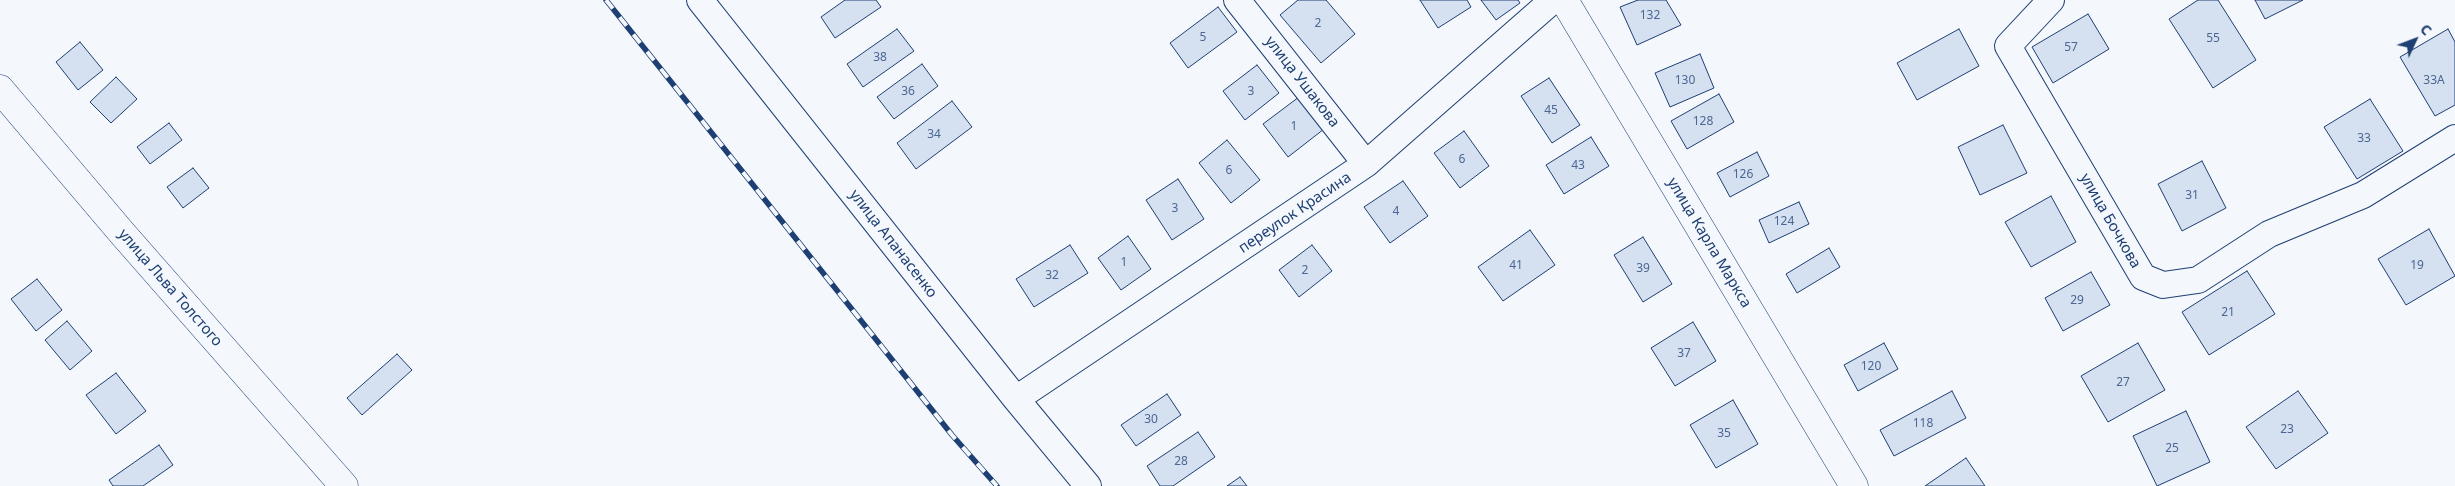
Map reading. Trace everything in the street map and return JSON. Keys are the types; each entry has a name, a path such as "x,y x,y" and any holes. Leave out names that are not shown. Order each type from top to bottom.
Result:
{"street":[{"name":"улица Апанасенко","path":"700,0 1016,399 1088,486"},
{"name":"улица Ушакова","path":"1237,0 1366,164"},
{"name":"переулок Красина","path":"1016,399 1366,164 1553,0"},
{"name":"улица Карла Маркса","path":"1564,0 1854,486"},
{"name":"улица Бочкова","path":"2051,0 2008,46 2143,277 2163,285 2198,280 2269,234 2363,195 2455,138"},
{"name":"улица Льва Толстого","path":"0,88 122,233 344,486"}],"building":[{"path":"845,0 876,0 881,7 835,38 821,17"},
{"path":"1298,0 1326,0 1355,34 1321,63 1280,15"},
{"path":"1420,0 1467,0 1471,7 1438,28"},
{"path":"1481,0 1518,0 1520,3 1496,20"},
{"path":"1638,0 1666,0 1681,25 1637,45 1620,7"},
{"path":"2198,0 2218,0 2256,60 2213,88 2169,19"},
{"path":"2255,0 2303,0 2265,19"},
{"path":"1218,7 1237,32 1188,68 1170,43"},
{"path":"2088,14 2109,49 2053,83 2032,47"},
{"path":"897,29 914,51 863,87 847,64"},
{"path":"1959,29 1979,66 1917,100 1897,63"},
{"path":"2448,29 2455,42 2455,105 2435,116 2400,57"},
{"path":"80,42 103,70 78,90 56,62"},
{"path":"1700,54 1714,88 1670,107 1655,73"},
{"path":"922,64 938,86 894,119 877,97"},
{"path":"1257,65 1279,93 1245,120 1223,91"},
{"path":"116,77 137,99 111,123 90,102"},
{"path":"1549,78 1580,125 1552,143 1521,96"},
{"path":"1719,94 1734,122 1687,149 1671,121"},
{"path":"1299,97 1324,129 1288,157 1263,124"},
{"path":"2370,99 2403,151 2357,179 2324,127"},
{"path":"952,101 972,127 916,169 897,143"},
{"path":"169,123 182,140 150,164 137,147"},
{"path":"2003,125 2027,173 1980,195 1958,147"},
{"path":"1464,131 1489,166 1460,188 1434,153"},
{"path":"1591,137 1609,166 1564,194 1546,165"},
{"path":"1227,140 1260,180 1231,203 1199,163"},
{"path":"1757,152 1769,176 1730,197 1717,173"},
{"path":"2202,161 2226,208 2182,231 2158,184"},
{"path":"193,168 209,188 183,208 167,187"},
{"path":"1178,179 1204,219 1172,240 1146,200"},
{"path":"1403,181 1428,216 1390,243 1364,207"},
{"path":"2051,196 2076,242 2031,267 2005,222"},
{"path":"1799,202 1809,224 1769,243 1759,220"},
{"path":"2429,229 2455,276 2406,305 2378,259"},
{"path":"1530,230 1555,265 1503,301 1478,267"},
{"path":"1128,236 1151,269 1121,290 1098,258"},
{"path":"1643,237 1672,284 1643,302 1614,255"},
{"path":"1070,245 1088,273 1034,307 1016,279"},
{"path":"1312,245 1332,271 1299,297 1279,270"},
{"path":"1829,248 1840,267 1797,293 1786,274"},
{"path":"2247,271 2275,314 2209,355 2182,312"},
{"path":"2091,272 2110,305 2063,331 2045,298"},
{"path":"37,279 62,310 36,331 11,299"},
{"path":"67,321 92,351 70,370 45,340"},
{"path":"1693,322 1716,361 1675,386 1651,348"},
{"path":"1884,343 1898,369 1858,391 1844,365"},
{"path":"2138,343 2165,390 2108,422 2081,376"},
{"path":"397,354 412,370 362,415 347,398"},
{"path":"116,373 146,411 116,434 86,395"},
{"path":"1952,391 1966,418 1894,456 1880,430"},
{"path":"2298,391 2328,433 2276,469 2246,427"},
{"path":"1167,394 1181,415 1136,446 1121,425"},
{"path":"1733,400 1758,444 1716,468 1690,425"},
{"path":"2186,411 2210,462 2157,486 2133,436"},
{"path":"1198,432 1215,457 1173,486 1160,486 1147,466"},
{"path":"159,445 173,465 143,486 113,486 109,480"},
{"path":"1966,458 1985,486 1925,486"},
{"path":"1240,477 1247,486 1227,486"}],"railway":[{"path":"606,0 952,435 997,486"}]}
